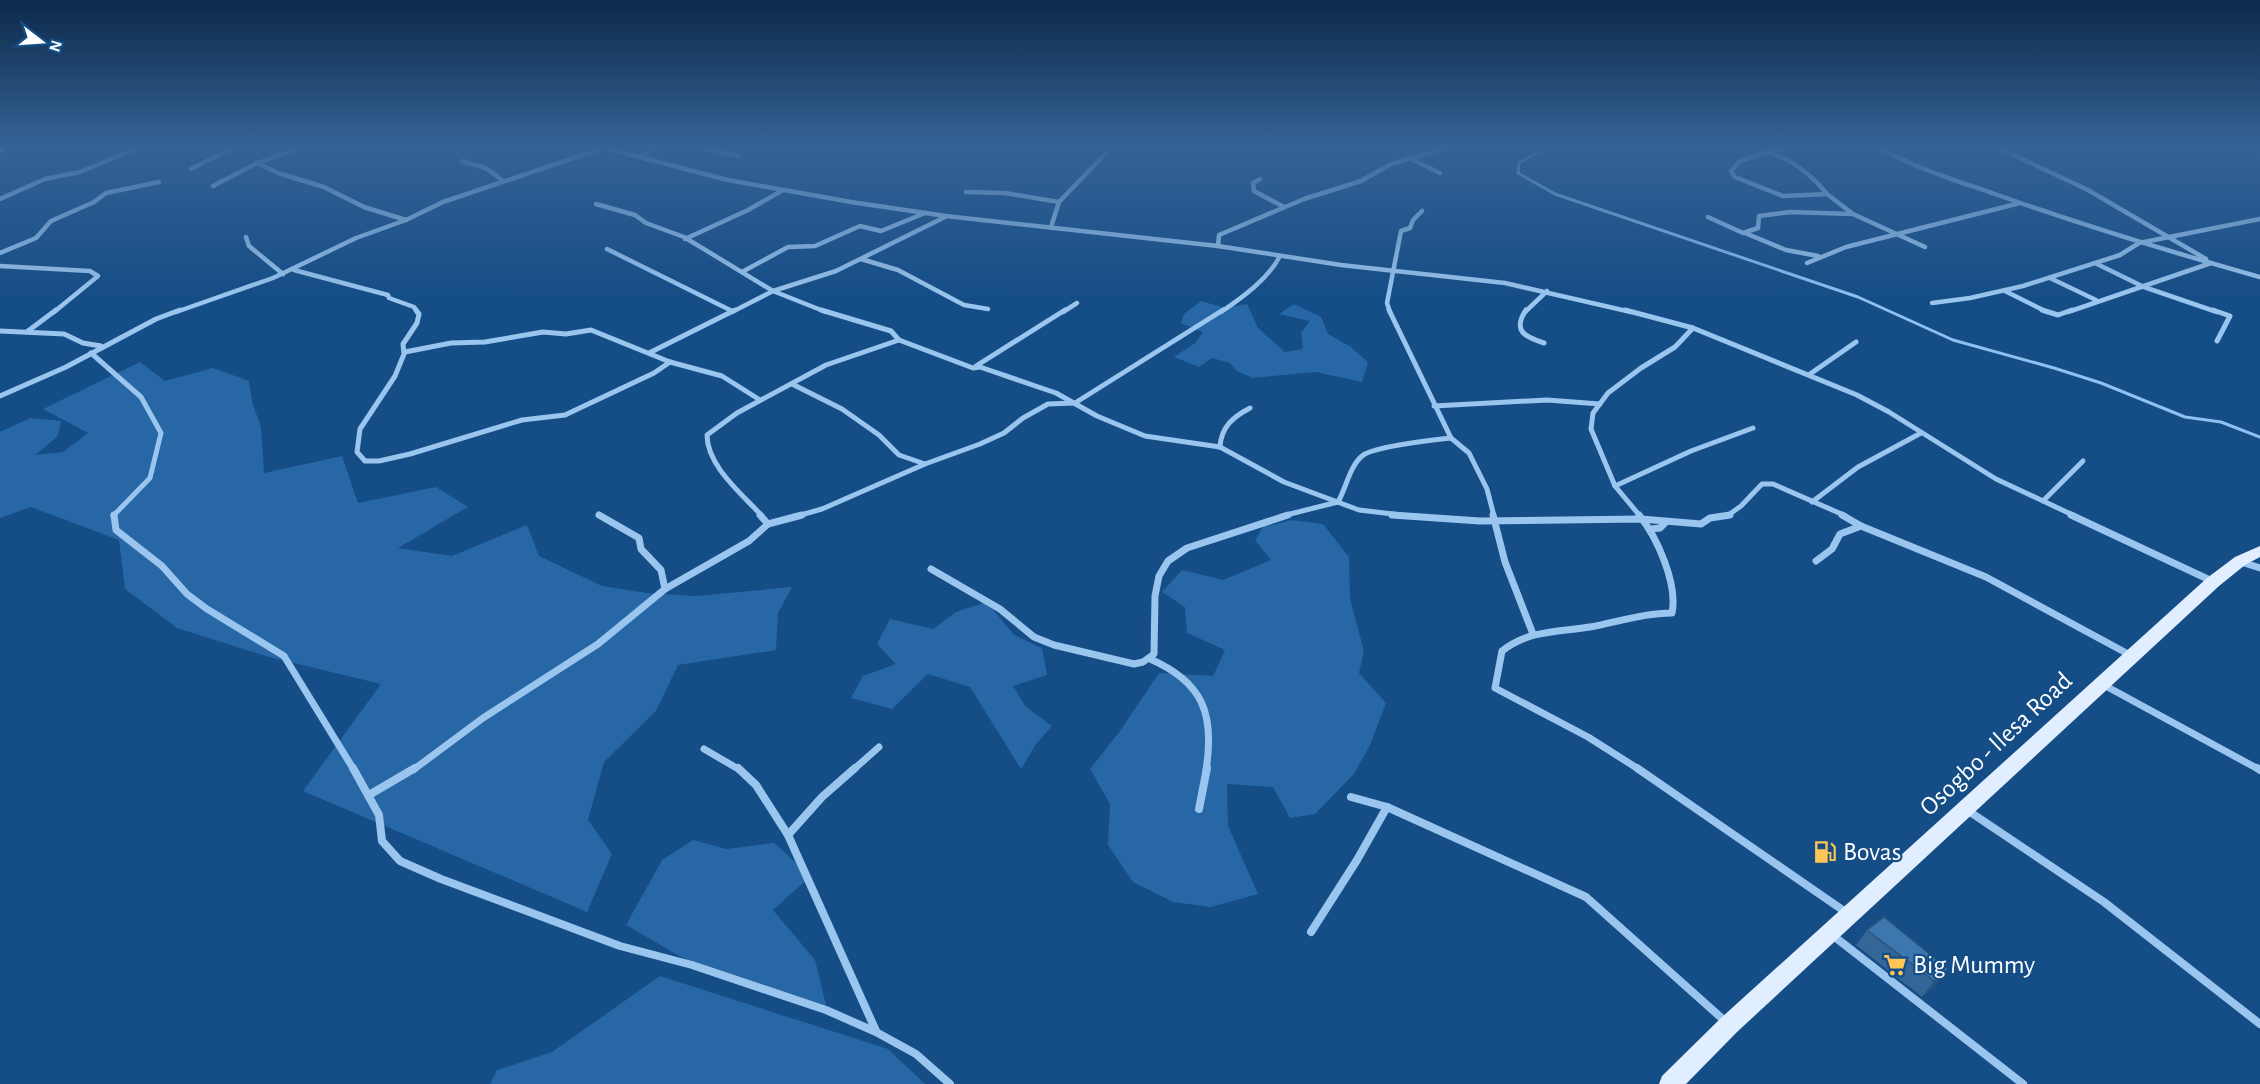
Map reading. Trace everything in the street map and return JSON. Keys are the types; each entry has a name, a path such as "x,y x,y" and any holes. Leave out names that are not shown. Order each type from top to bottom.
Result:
{"main road":[{"name":"Osogbo - Ilesa Road","path":"1671,1084 1729,1025 2213,582 2240,561 2260,551"}],"street":[{"path":"0,253 36,238 51,221 94,202 99,197"},
{"path":"343,197 364,207 406,220"},
{"path":"0,396 156,319 293,270 356,238 406,220 458,197"},
{"path":"685,239 771,197"},
{"path":"824,197 946,216 1218,246 1395,271 1466,278 1548,291 1694,328 1857,395 1996,479 2213,582"},
{"path":"1027,197 1059,202"},
{"path":"1051,227 1059,202 1064,197"},
{"path":"1265,197 1285,207"},
{"path":"1218,246 1219,235 1223,232 1315,197"},
{"path":"1830,197 1853,214 1925,247"},
{"path":"2002,197 2139,243 2260,277"},
{"path":"2100,197 2172,237 2212,263"},
{"path":"1807,263 1819,256 1893,234 2020,203"},
{"path":"596,204 635,215 646,223 685,239 773,291 810,307 891,331 899,340 973,368 980,367 1056,393 1097,416 1145,436 1220,447 1284,482 1359,510 1480,521 1641,519 1665,523 1701,524 1708,518 1726,516 1762,484 1767,483 1850,518 1862,526 1986,577 2133,657"},
{"path":"1422,212 1413,220 1410,228 1401,231 1387,303 1392,318 1451,438 1469,453 1487,489 1505,562 1533,634"},
{"path":"1708,217 1740,233 1758,228 1759,216 1776,212 1853,214"},
{"path":"742,272 788,247 814,246 860,226 886,230 925,213"},
{"path":"649,353 773,291 807,282 946,216"},
{"path":"1932,303 2005,291 2050,278 2120,255 2139,243 2260,219"},
{"path":"1745,232 1786,250 1819,256"},
{"path":"246,237 249,246 265,255 283,274"},
{"path":"607,249 732,311"},
{"path":"369,795 407,774 493,711 598,644 665,589 749,541 768,524 822,509 925,464 954,455 1004,433 1023,418 1048,404 1075,403 1230,306 1272,271 1280,256"},
{"path":"861,258 898,270 976,309 988,309"},
{"path":"2095,263 2144,286 2230,316 2217,341"},
{"path":"2005,291 2038,309 2054,314 2212,263"},
{"path":"0,266 90,271 98,276 28,331"},
{"path":"293,270 351,287 382,292 389,298 414,307 419,314 417,323 403,344 405,352 400,365 361,428 357,452 365,461 379,461 410,454 522,420 565,415 654,373 670,362"},
{"path":"2050,278 2096,300"},
{"path":"1544,343 1527,339 1522,334 1521,325 1522,314 1527,306 1548,291"},
{"path":"973,368 1077,303"},
{"path":"1694,328 1675,347 1619,384 1593,413 1591,429 1615,486 1651,529 1664,560 1674,603 1672,614 1652,614 1590,627 1533,634 1512,643 1502,651 1498,663 1496,688 1525,702 1628,762 1849,915"},
{"path":"405,352 451,343 485,342 543,332 566,333 591,330 670,362 722,376 760,400"},
{"path":"0,331 64,334 84,343 101,346"},
{"path":"768,524 758,510 734,488 705,439 713,429 760,400 826,365 899,340"},
{"path":"1810,374 1856,342"},
{"path":"91,353 141,397 161,433 150,478 113,516 116,530 162,566 187,594 207,609 284,656 369,795 379,815 382,842 400,861 441,879 620,946 692,965 826,1010 876,1032 916,1054 950,1084"},
{"path":"792,384 842,409 879,435 899,455 925,464"},
{"path":"1434,406 1547,400 1600,404"},
{"path":"1220,447 1220,439 1232,419 1250,408"},
{"path":"1615,486 1690,451 1753,428"},
{"path":"1812,502 1858,467 1921,433"},
{"path":"1338,502 1360,456 1395,447 1451,438"},
{"path":"2043,501 2083,461"},
{"path":"931,569 1000,609 1034,637 1054,645 1134,664 1150,659 1154,654 1155,596 1159,576 1168,561 1187,548 1274,518 1338,502"},
{"path":"599,515 613,526 629,530 639,537 641,549 660,570 665,589"},
{"path":"1651,529 1660,528 1665,523"},
{"path":"1816,561 1832,549 1840,534 1862,526"},
{"path":"2240,561 2260,568"},
{"path":"1150,659 1169,668 1190,683 1203,701 1209,723 1206,775 1199,809"},
{"path":"2102,684 2260,770"},
{"path":"788,834 822,797 879,747"},
{"path":"704,749 744,772 756,785 788,834 876,1032"},
{"path":"1351,797 1387,807 1586,897 1729,1025"},
{"path":"1311,932 1357,860 1387,807"},
{"path":"1967,809 2104,902 2260,1024"},
{"path":"1830,934 2023,1084"}],"shaded area":[{"path":"1201,301 1225,308 1247,304 1258,328 1285,352 1303,349 1301,333 1310,321 1279,314 1294,304 1321,317 1328,334 1351,347 1368,362 1362,382 1316,372 1252,378 1237,371 1230,363 1212,358 1199,367 1174,357 1195,343 1203,332 1181,323 1184,314"},
{"path":"140,362 165,381 213,368 249,381 252,402 261,427 264,473 342,456 358,503 436,487 468,507 398,548 452,556 527,525 539,556 602,586 647,593 696,596 792,587 778,613 776,650 678,665 656,711 604,762 588,820 612,854 587,912 303,791 381,684 269,657 177,628 125,589 119,540 31,507 0,518 0,432 30,418 61,421 58,436 35,455 63,452 88,433 43,409"},
{"path":"1292,520 1323,524 1349,557 1350,599 1364,651 1359,673 1386,703 1370,745 1354,774 1315,814 1290,818 1273,787 1227,784 1228,826 1258,894 1211,907 1173,902 1133,882 1108,845 1110,804 1090,769 1120,731 1159,673 1213,676 1225,650 1187,633 1185,607 1162,592 1182,570 1223,580 1271,560 1255,540 1263,527"},
{"path":"987,602 1014,635 1042,648 1047,675 1013,686 1025,706 1052,726 1036,744 1021,769 970,687 928,674 892,709 851,698 863,676 896,664 877,644 890,619 933,629 956,612"},
{"path":"693,840 726,849 774,843 811,876 773,910 815,960 827,1009 693,964 626,925 662,860"},
{"path":"660,976 888,1049 925,1084 490,1084 497,1070 552,1052"}],"building":[{"path":"1884,917 1948,969 1934,981 1867,930"}],"waterway":[{"path":"1563,197 1858,297 1953,340 2054,368 2101,383 2185,417 2221,422 2260,437"}],"place":[{"name":"Bovas","path":"1825,852"},
{"name":"Big Mummy","path":"1895,965"}]}
